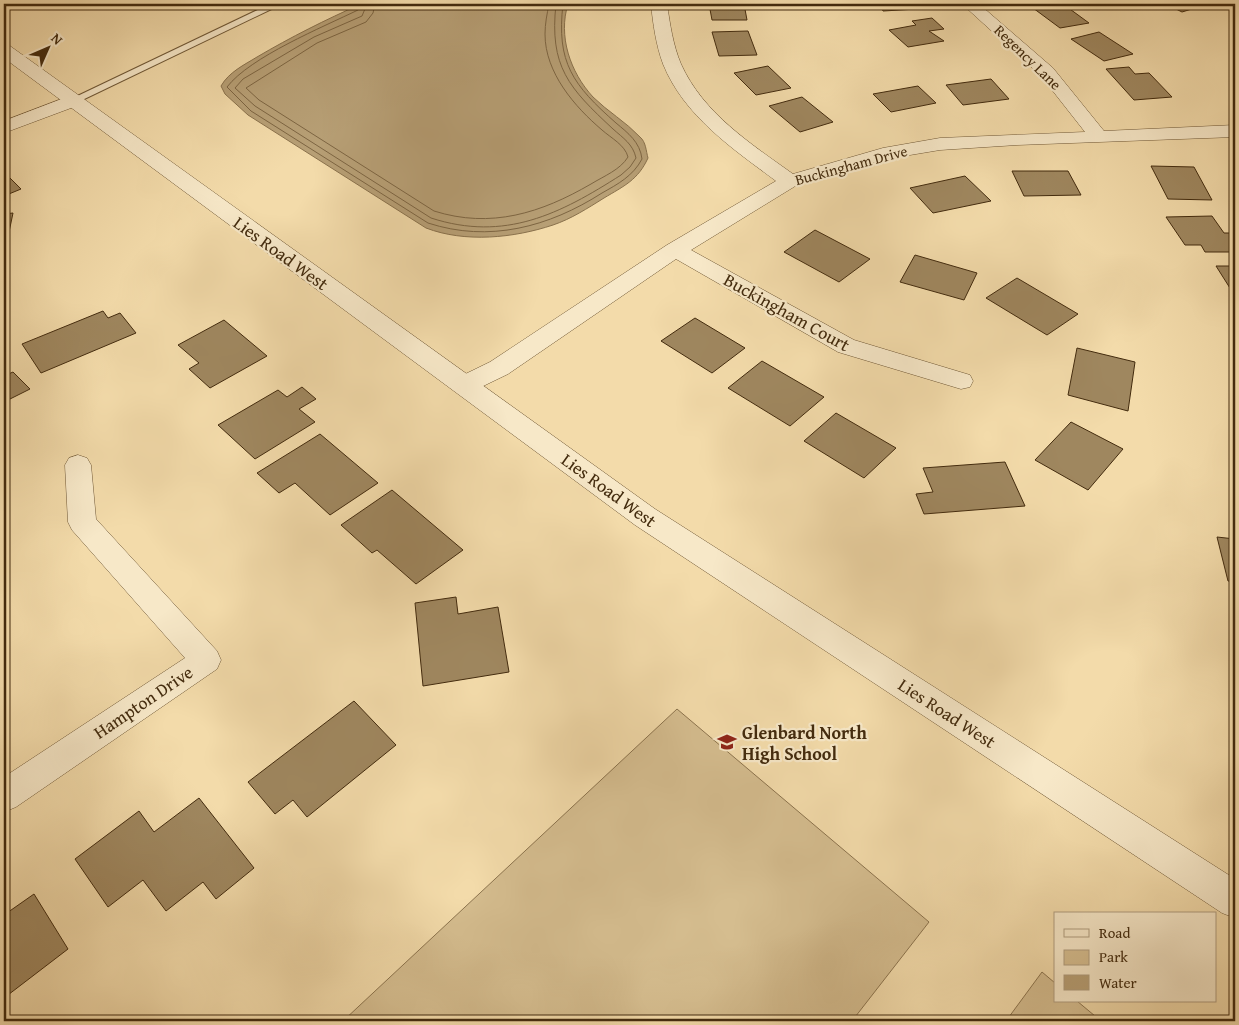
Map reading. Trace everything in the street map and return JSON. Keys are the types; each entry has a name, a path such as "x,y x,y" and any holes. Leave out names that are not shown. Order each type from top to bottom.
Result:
{"street":[{"path":"659,4 663,40 668,56 675,72 691,97 710,119 790,181"},
{"name":"Regency Lane","path":"970,4 1047,72 1099,138"},
{"name":"Lies Road West","path":"4,50 645,517 1235,900"},
{"path":"4,127 72,101"},
{"name":"Buckingham Drive","path":"464,385 499,368 676,250 790,181 883,154 940,144 1026,138 1233,134"},
{"name":"Buckingham Court","path":"676,250 846,346 960,381"},
{"name":"Hampton Drive","path":"4,796 206,660 82,522 78,466"}],"lane":[{"path":"72,101 277,4"}],"green space":[{"path":"677,709 929,922 852,1021 343,1021"},
{"path":"1042,972 1054,982 1054,1002 1078,1002 1101,1021 1006,1021"}],"water":[{"path":"361,4 568,4 564,29 565,41 572,65 593,97 642,139 648,158 644,166 624,186 560,223 506,236 457,236 426,228 248,115 225,94 221,86 224,81 242,66 295,36"}],"building":[{"path":"709,4 744,4 747,20 712,20"},
{"path":"880,4 913,4 917,9 883,11"},
{"path":"1063,4 1089,23 1060,28 1033,8"},
{"path":"1166,4 1208,4 1182,12"},
{"path":"932,18 944,29 929,31 944,41 908,47 889,30 916,25 912,21"},
{"path":"748,31 757,55 719,56 712,32"},
{"path":"1099,32 1133,54 1104,61 1071,39"},
{"path":"768,66 791,88 756,95 734,73"},
{"path":"1129,67 1135,74 1149,73 1172,97 1134,100 1106,69"},
{"path":"991,79 1009,99 963,105 946,85"},
{"path":"918,86 936,103 891,112 873,94"},
{"path":"802,97 833,122 800,132 769,106"},
{"path":"1151,166 1194,167 1212,200 1168,199"},
{"path":"1012,171 1068,171 1081,195 1024,196"},
{"path":"4,172 21,189 4,196"},
{"path":"965,176 991,201 933,213 910,188"},
{"path":"13,213 4,256 4,214"},
{"path":"1212,216 1224,233 1235,233 1235,252 1205,252 1201,245 1185,245 1166,217"},
{"path":"815,230 870,259 839,282 784,252"},
{"path":"915,255 977,273 964,300 900,282"},
{"path":"1216,266 1235,266 1235,296"},
{"path":"1017,278 1078,314 1047,335 986,298"},
{"path":"103,311 108,318 120,313 136,333 41,373 22,344"},
{"path":"695,318 745,348 712,373 661,341"},
{"path":"224,320 267,356 210,388 189,369 199,363 178,345"},
{"path":"1077,348 1135,362 1128,411 1068,395"},
{"path":"762,361 824,397 790,426 728,388"},
{"path":"13,372 30,389 4,402 4,376"},
{"path":"302,387 316,399 299,409 315,422 255,459 218,425 278,390 287,397"},
{"path":"836,413 896,448 864,478 804,441"},
{"path":"1071,422 1123,449 1088,490 1035,460"},
{"path":"320,434 378,483 330,515 295,483 279,493 257,473"},
{"path":"1005,462 1025,506 924,514 916,494 933,492 923,468"},
{"path":"392,490 463,550 416,584 377,550 372,553 341,525"},
{"path":"1217,537 1235,539 1235,582 1228,581"},
{"path":"456,597 458,614 498,607 509,672 423,686 415,603"},
{"path":"354,701 396,745 307,817 293,800 275,814 248,782"},
{"path":"199,798 254,868 216,899 203,882 166,911 143,880 108,907 75,859 139,811 154,832"},
{"path":"34,894 68,949 4,998 4,915"}],"place":[{"name":"Glenbard North High School","path":"727,742"}]}
